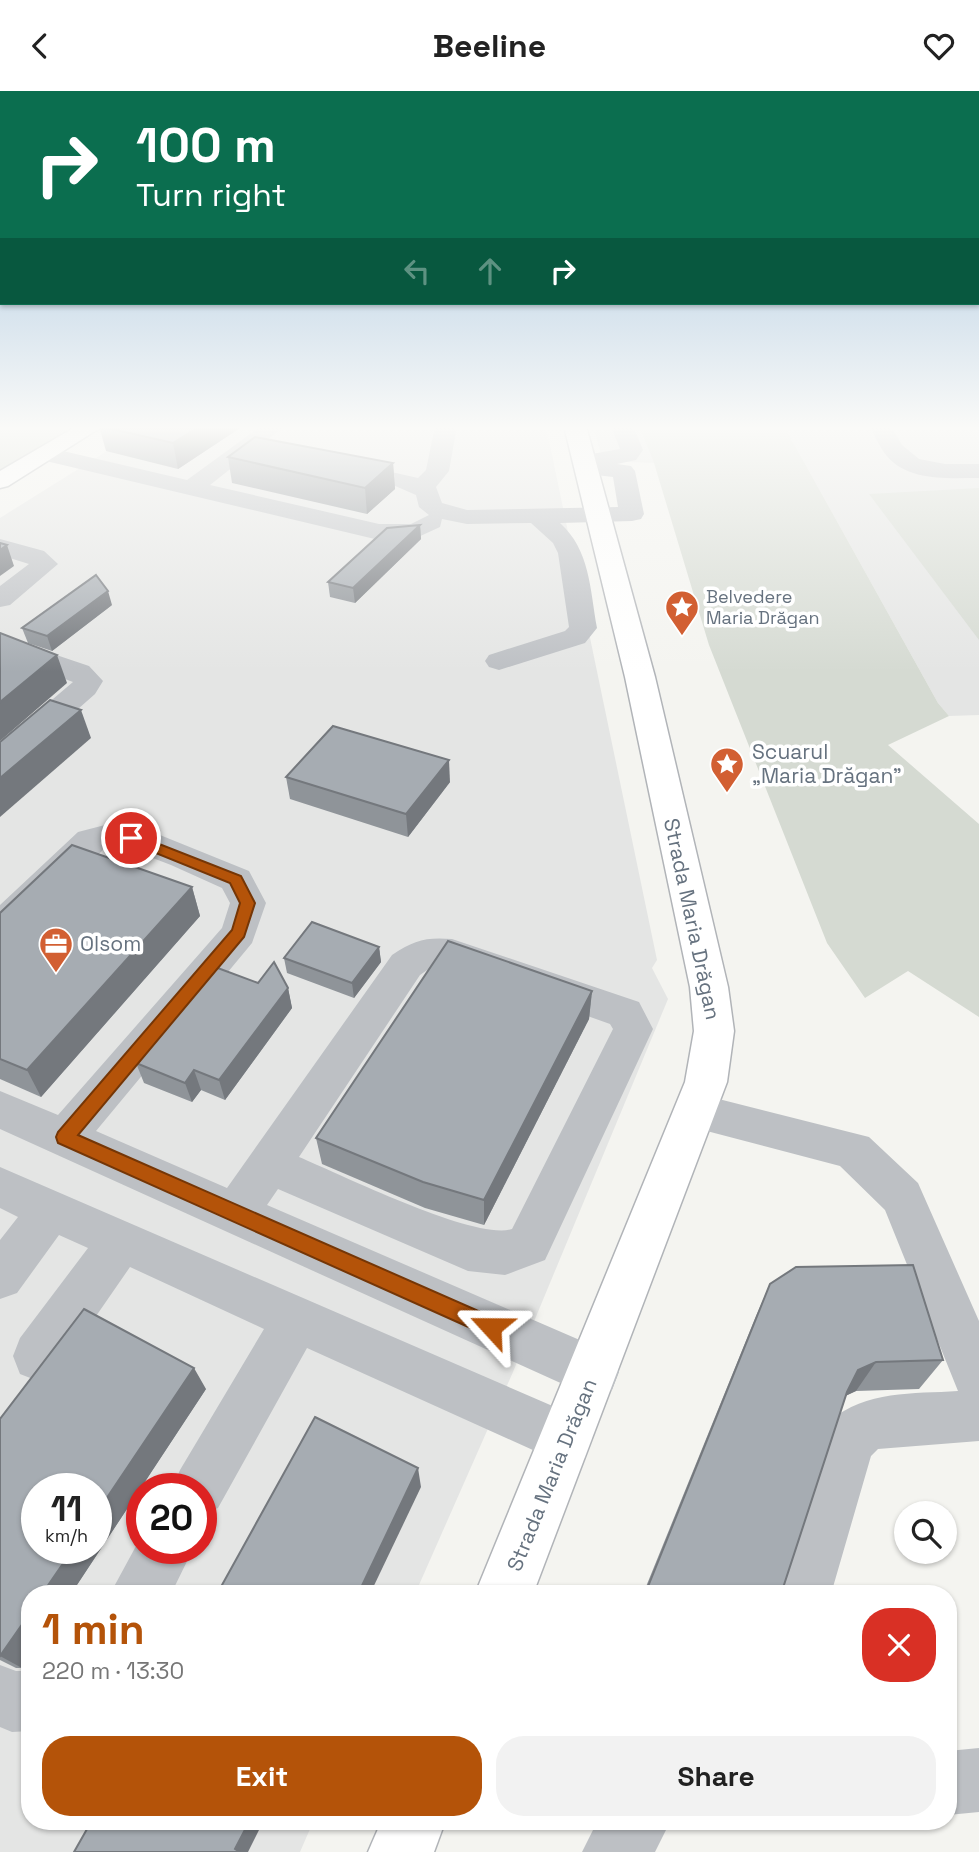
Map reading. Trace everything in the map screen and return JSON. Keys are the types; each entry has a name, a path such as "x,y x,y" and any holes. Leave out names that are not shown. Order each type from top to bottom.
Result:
{"main road":[{"name":"Strada Maria Drăgan","path":"509,1585 706,1082 714,1031 709,987 640,677 598,508"},
{"path":"401,1852 411,1830"}],"lane":[{"path":"279,508 388,533 416,531 445,513"},
{"path":"434,508 467,517 600,516"},
{"path":"499,661 565,641 575,637 583,628 571,553 563,539 538,517"},
{"path":"0,547 35,556 45,563 0,599"},
{"path":"0,645 79,672 88,681 84,688 0,761"},
{"path":"0,927 90,840 101,835 131,838 236,880 248,903 239,933 65,1137"},
{"path":"236,1213 405,965 426,951 452,953 625,1013 633,1029 528,1245 505,1253 468,1249 270,1165"},
{"path":"0,1109 594,1372"},
{"path":"695,1111 853,1150 902,1197 979,1380"},
{"path":"0,1187 566,1439"},
{"path":"0,1277 51,1210"},
{"path":"38,1356 121,1241"},
{"path":"208,1473 297,1319"},
{"path":"805,1585 849,1440 873,1423 979,1415"},
{"path":"144,1585 156,1564"},
{"path":"0,1695 12,1702 21,1702"},
{"path":"957,1782 979,1780"},
{"path":"615,1852 632,1830"}],"shaded area":[{"path":"16,508 563,508 657,960 652,968 668,999 513,1372 419,1585 21,1585 21,1830 310,1830 300,1852 0,1852 0,518"},
{"path":"668,508 830,508 938,703 949,716 888,745 979,824 979,1017 908,971 865,998 827,943 709,645"},
{"path":"830,508 979,508 979,715 949,716 938,703"},
{"path":"880,508 979,508 979,640"}],"building":[{"path":"420,525 353,588 328,582 387,528"},
{"path":"96,575 108,591 47,636 22,628"},
{"path":"0,633 57,655 0,702"},
{"path":"50,700 81,710 0,778 0,742"},
{"path":"333,726 449,760 406,814 286,777"},
{"path":"72,845 192,887 27,1070 0,1059 0,913"},
{"path":"312,922 379,947 352,983 284,958"},
{"path":"448,941 592,991 484,1200 423,1182 316,1138"},
{"path":"274,962 288,988 219,1080 194,1070 185,1083 136,1063 215,967 258,983"},
{"path":"913,1265 943,1360 876,1362 858,1370 847,1392 784,1585 649,1585 770,1284 796,1267"},
{"path":"84,1309 194,1368 112,1490 112,1473 21,1473 21,1564 63,1564 48,1585 21,1585 21,1626 0,1656 0,1419"},
{"path":"315,1417 418,1468 362,1585 222,1585"},
{"path":"86,1830 245,1830 235,1849 240,1852 74,1852"}],"place":[{"name":"Belvedere Maria Drăgan","path":"682,637"},
{"name":"Scuarul „Maria Drăgan”","path":"727,794"},
{"name":"Olsom","path":"56,974"}],"route":[{"path":"131,838 236,880 248,903 239,933 65,1137 491,1327"}]}
